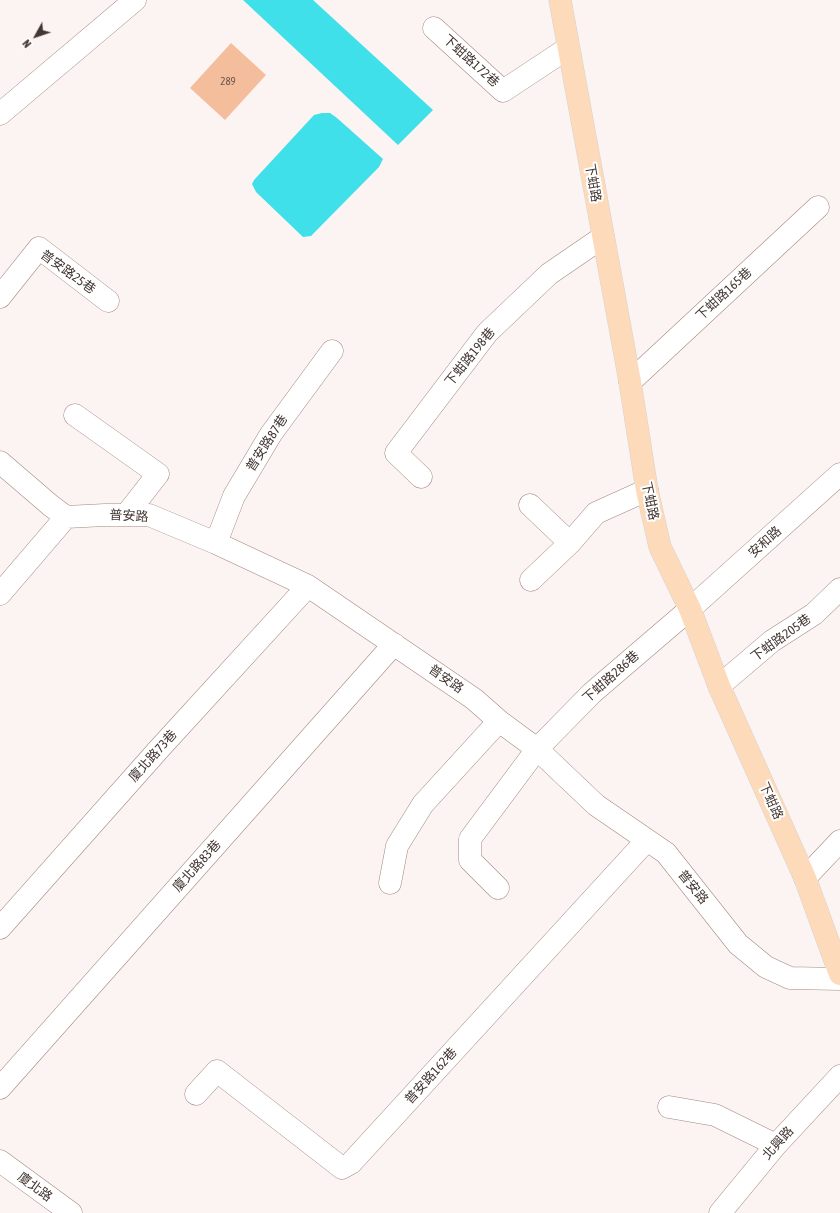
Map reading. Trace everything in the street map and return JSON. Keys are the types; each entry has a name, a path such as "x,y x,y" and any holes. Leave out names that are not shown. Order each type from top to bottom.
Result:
{"main road":[{"name":"下蚶路","path":"560,0 630,382 647,490 660,547 690,609 720,686 805,878 840,974"}],"street":[{"path":"0,114 135,0"},
{"name":"下蚶路172巷","path":"434,28 503,91 568,48"},
{"name":"下蚶路165巷","path":"630,382 818,207"},
{"name":"下蚶路198巷","path":"421,477 396,453 486,333 549,274 603,237"},
{"name":"普安路25巷","path":"0,297 39,248 108,301"},
{"name":"普安路87巷","path":"216,543 234,496 271,434 332,351"},
{"path":"75,415 158,474 126,515"},
{"path":"0,462 66,517 0,594"},
{"name":"安和路","path":"690,609 840,474"},
{"path":"531,580 570,543 596,513 647,490"},
{"path":"530,505 570,543"},
{"name":"普安路","path":"66,517 149,515 216,543 308,586 474,700 499,721 537,749 596,805 666,853 738,944 766,967 790,978 840,979"},
{"name":"廈北路73巷","path":"0,928 159,749 308,586"},
{"name":"下蚶路205巷","path":"720,686 772,641 814,614 840,589"},
{"name":"下蚶路286巷","path":"498,888 470,860 470,838 537,749 592,693 690,609"},
{"name":"廈北路83巷","path":"0,1088 394,644"},
{"path":"390,883 397,846 423,804 499,721"},
{"name":"普安路162巷","path":"196,1094 217,1071 342,1168 351,1163 647,840"},
{"path":"805,878 840,841"},
{"name":"北興路","path":"720,1213 776,1145 840,1076"},
{"path":"669,1107 715,1115 776,1145"},
{"name":"廈北路","path":"0,1161 71,1213"}],"water":[{"path":"243,0 313,0 433,110 398,145"},
{"path":"330,113 337,118 383,159 379,167 311,236 303,237 256,192 252,184 314,115"}],"building":[{"path":"231,43 266,75 225,120 190,88"}]}
